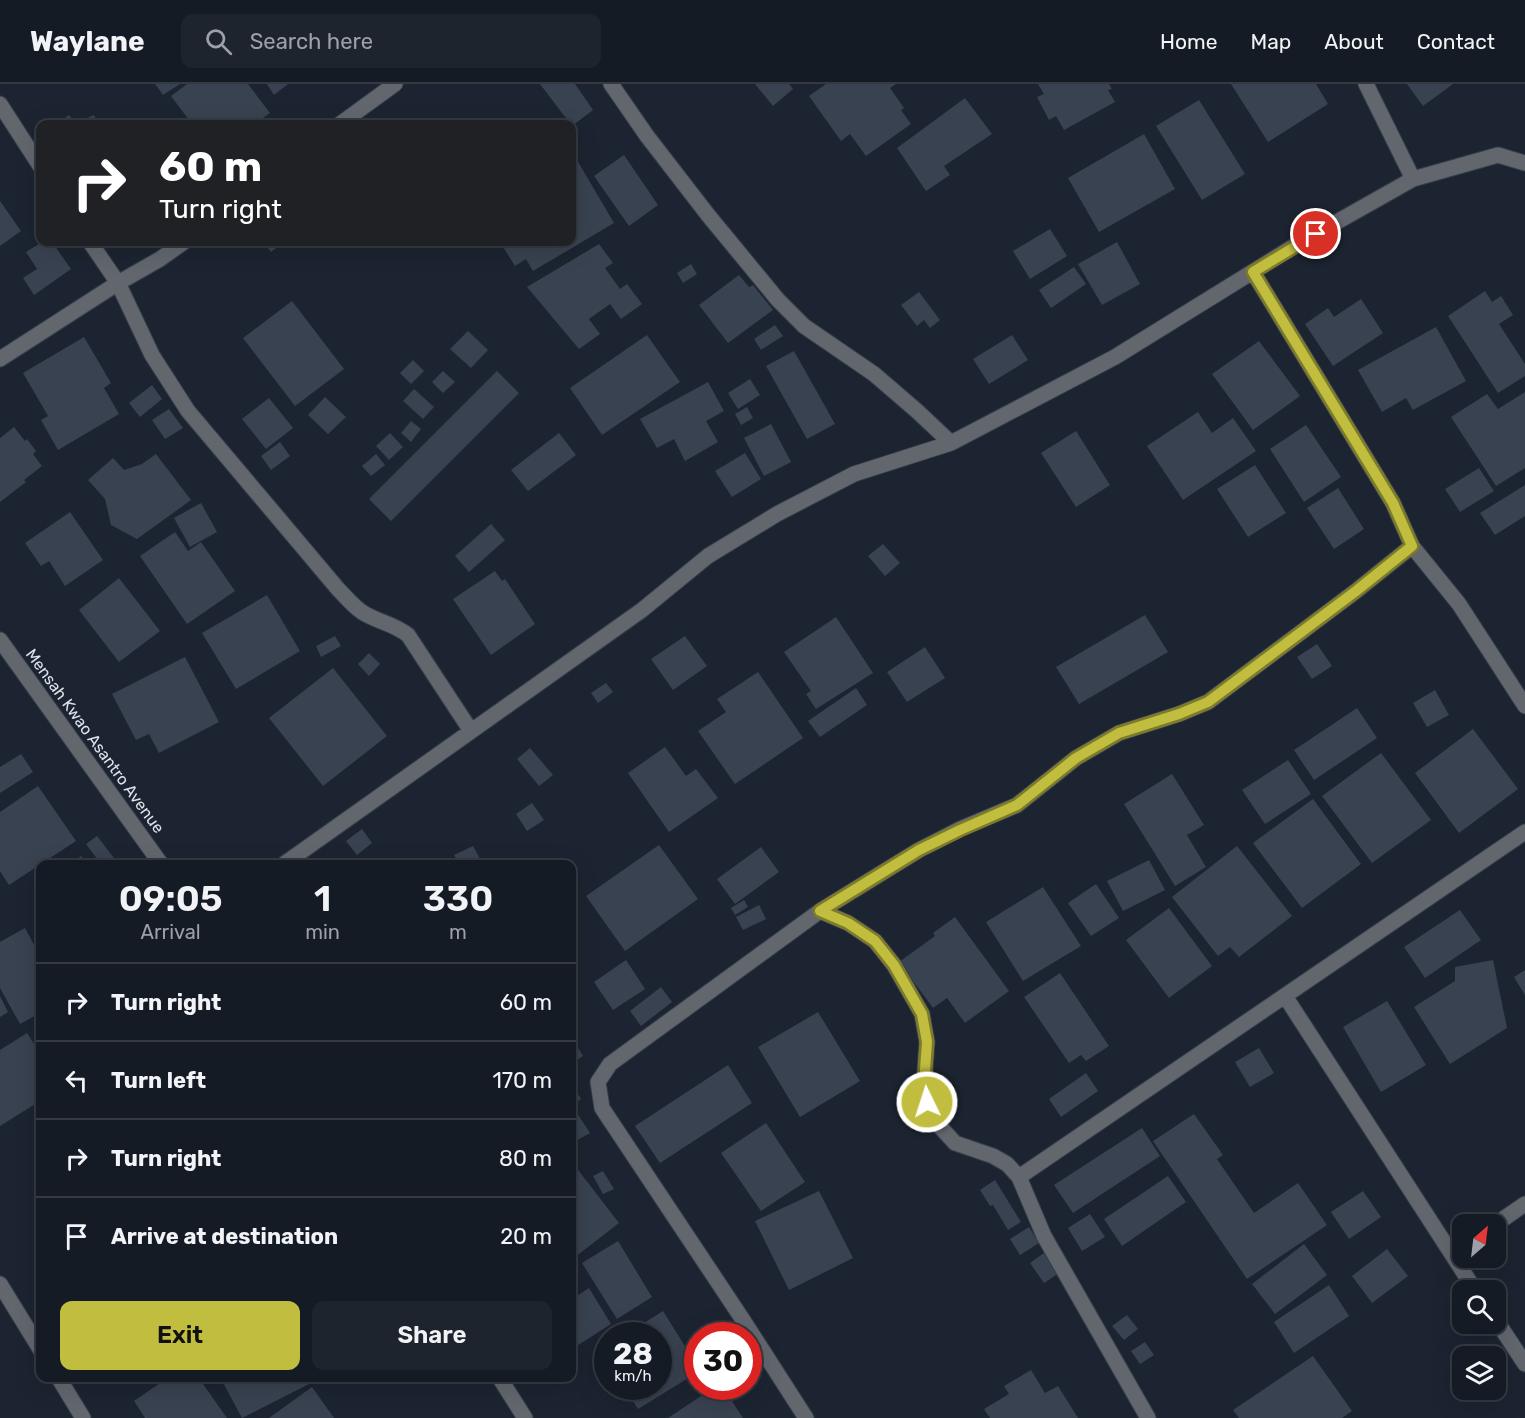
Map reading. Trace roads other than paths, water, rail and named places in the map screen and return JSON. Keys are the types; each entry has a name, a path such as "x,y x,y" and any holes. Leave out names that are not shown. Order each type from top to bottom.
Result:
{"street":[{"path":"344,120 377,89 395,84"},
{"path":"610,84 660,154 778,300 804,326 874,374 951,443"},
{"path":"1366,84 1413,179"},
{"path":"0,104 36,160"},
{"path":"290,860 642,610 708,556 777,514 854,474 951,443 1115,357 1253,272 1413,179 1498,155 1525,163"},
{"path":"93,246 118,283 152,355 189,411 345,596 360,611 375,619 395,625 408,634 471,731"},
{"path":"0,359 178,246"},
{"path":"1253,272 1393,503 1412,546 1459,604 1525,706"},
{"path":"806,1418 602,1108 598,1082 610,1064 820,911 919,850 1017,805 1076,758 1119,733 1208,702 1412,546"},
{"name":"Mensah Kwao Asantro Avenue","path":"0,640 158,860"},
{"path":"1019,1177 1525,832"},
{"path":"820,911 848,923 875,941 894,965 922,1014 927,1042 924,1084 927,1102 934,1120 955,1143 993,1156 1007,1164 1019,1177 1044,1236 1148,1418"},
{"path":"1285,996 1452,1244"},
{"path":"1506,1217 1525,1204"},
{"path":"0,1284 36,1342"},
{"path":"1505,1334 1525,1364"},
{"path":"60,1382 83,1418"},
{"path":"502,1382 525,1418"}]}
